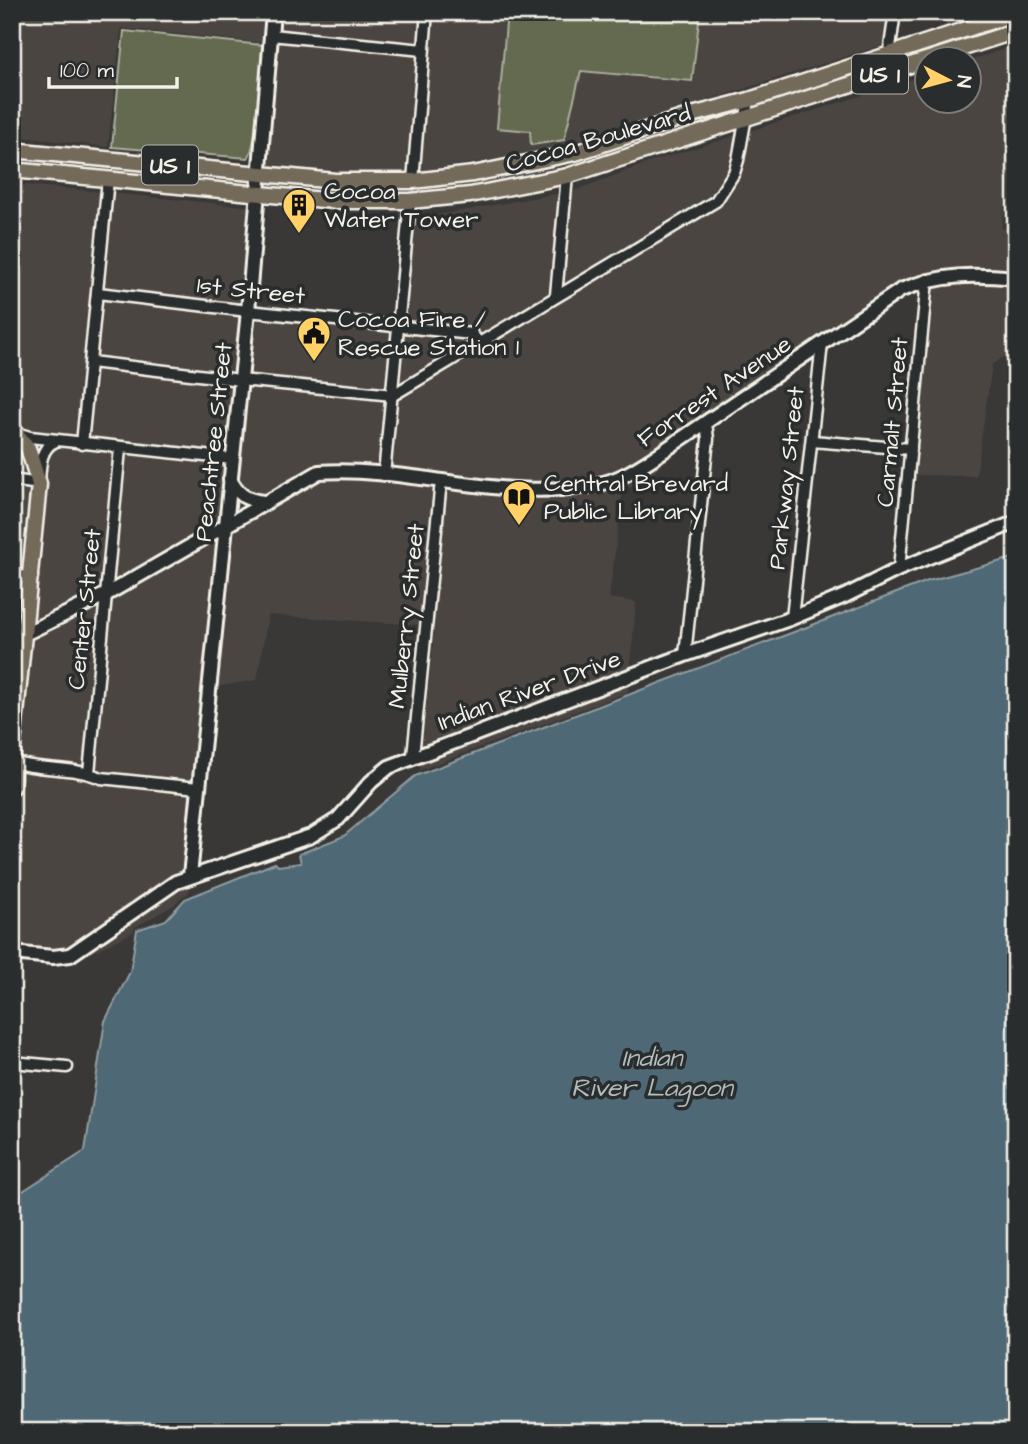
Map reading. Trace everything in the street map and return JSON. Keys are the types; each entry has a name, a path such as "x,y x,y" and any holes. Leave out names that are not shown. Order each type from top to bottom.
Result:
{"main road":[{"name":"Cocoa Boulevard","path":"12,150 335,181 412,181 495,171 568,155 688,116 749,100 1016,13"},
{"path":"981,42 1016,25"},
{"name":"Cocoa Boulevard","path":"12,170 334,201 410,201 470,195 567,176 1016,31"},
{"path":"567,176 580,160 607,143"},
{"path":"534,184 553,171 568,155"},
{"path":"12,788 39,484 28,449 14,431"}],"street":[{"name":"Peachtree Street","path":"190,876 248,311 273,12"},
{"path":"412,181 427,12"},
{"path":"889,54 895,12"},
{"path":"271,34 423,50"},
{"path":"91,362 393,395 716,201 734,173 749,100"},
{"path":"556,295 567,176"},
{"path":"82,444 108,179"},
{"path":"384,475 410,201"},
{"name":"Forrest Avenue","path":"12,640 107,594 319,472 342,471 538,491 602,484 631,472 901,290 927,280 952,275 1016,278"},
{"name":"Carmalt Street","path":"899,569 927,280"},
{"name":"1st Street","path":"97,293 472,334 479,343"},
{"name":"Parkway Street","path":"792,618 822,343"},
{"path":"685,655 708,439 706,423"},
{"path":"14,431 57,441 232,459"},
{"path":"17,480 39,484 42,455 47,447 57,441"},
{"path":"812,441 911,449"},
{"name":"Center Street","path":"89,773 120,449"},
{"path":"230,478 236,492 248,500 264,502"},
{"name":"Mulberry Street","path":"412,756 441,481"},
{"name":"Indian River Drive","path":"12,953 62,957 86,944 160,891 190,876 310,836 338,819 371,782 389,767 412,756 792,618 899,569 1016,522"},
{"path":"12,576 32,577"},
{"path":"13,762 89,773 101,778 198,788"},
{"path":"12,1062 67,1067"}],"shaded area":[{"path":"12,12 268,12 265,43 121,28 108,147 12,136"},
{"path":"278,12 422,12 419,45 277,31"},
{"path":"432,12 507,12 497,128 530,131 531,145 564,140 580,71 692,81 700,12 889,12 883,45 568,144 492,160 418,171"},
{"path":"276,39 418,54 408,171 336,174 265,165"},
{"path":"1016,45 1016,144 1001,228 1016,230 1016,274 978,270 923,275 817,338 628,468 600,480 538,486 389,471 398,398 718,206 739,174 747,132 912,79 912,116 982,116 982,57"},
{"path":"737,135 729,171 712,197 562,286 571,192 650,162"},
{"path":"12,184 102,192 78,439 31,433 19,429 12,422"},
{"path":"112,193 251,207 243,306 103,289"},
{"path":"561,193 552,293 480,336 472,329 404,322 414,214 437,215"},
{"path":"953,279 1016,282 1016,350 992,364 976,476 913,475 931,284"},
{"path":"102,298 242,315 235,375 96,358"},
{"path":"252,316 393,330 389,390 245,376"},
{"path":"403,331 469,338 472,341 399,386"},
{"path":"95,367 235,384 227,455 87,440"},
{"path":"244,385 388,399 379,470 341,467 263,498 240,489 235,477"},
{"path":"702,431 703,435 664,462 641,485 623,488 609,598 636,602 630,671 422,747 435,626 431,625 446,486 602,488"},
{"path":"12,436 23,450 33,478 12,475"},
{"path":"58,445 115,452 102,591 32,624 44,468 51,449"},
{"path":"125,454 226,463 220,522 113,585"},
{"path":"341,475 436,485 421,625 268,615 257,680 214,687 229,528 321,477"},
{"path":"12,484 34,487 27,572 12,571"},
{"path":"219,534 194,783 102,774 94,770 111,597"},
{"path":"12,580 26,581 21,629 12,635"},
{"path":"101,602 84,768 18,759 30,635"},
{"path":"629,681 628,692 420,770 421,757"},
{"path":"18,768 193,792 185,873 157,888 68,951 61,953 12,949 12,836"},
{"path":"190,881 189,893 174,905 135,927 133,932 75,961 67,960 163,894"}],"green space":[{"path":"507,12 700,12 692,81 581,71 564,140 531,145 530,131 497,128"},
{"path":"124,31 262,45 257,122 248,158 112,147"}],"water":[{"name":"Indian River Lagoon","path":"1016,557 1016,1432 12,1432 12,1198 85,1151 105,1021 130,972 137,930 166,920 185,899 275,863 278,866 301,863 299,854 344,836 415,776 928,581"}],"railway":[{"path":"12,14 20,12"}],"place":[{"name":"Cocoa Water Tower","path":"299,235"},
{"name":"Cocoa Fire / Rescue Station 1","path":"314,363"},
{"name":"Central Brevard Public Library","path":"519,527"}]}
